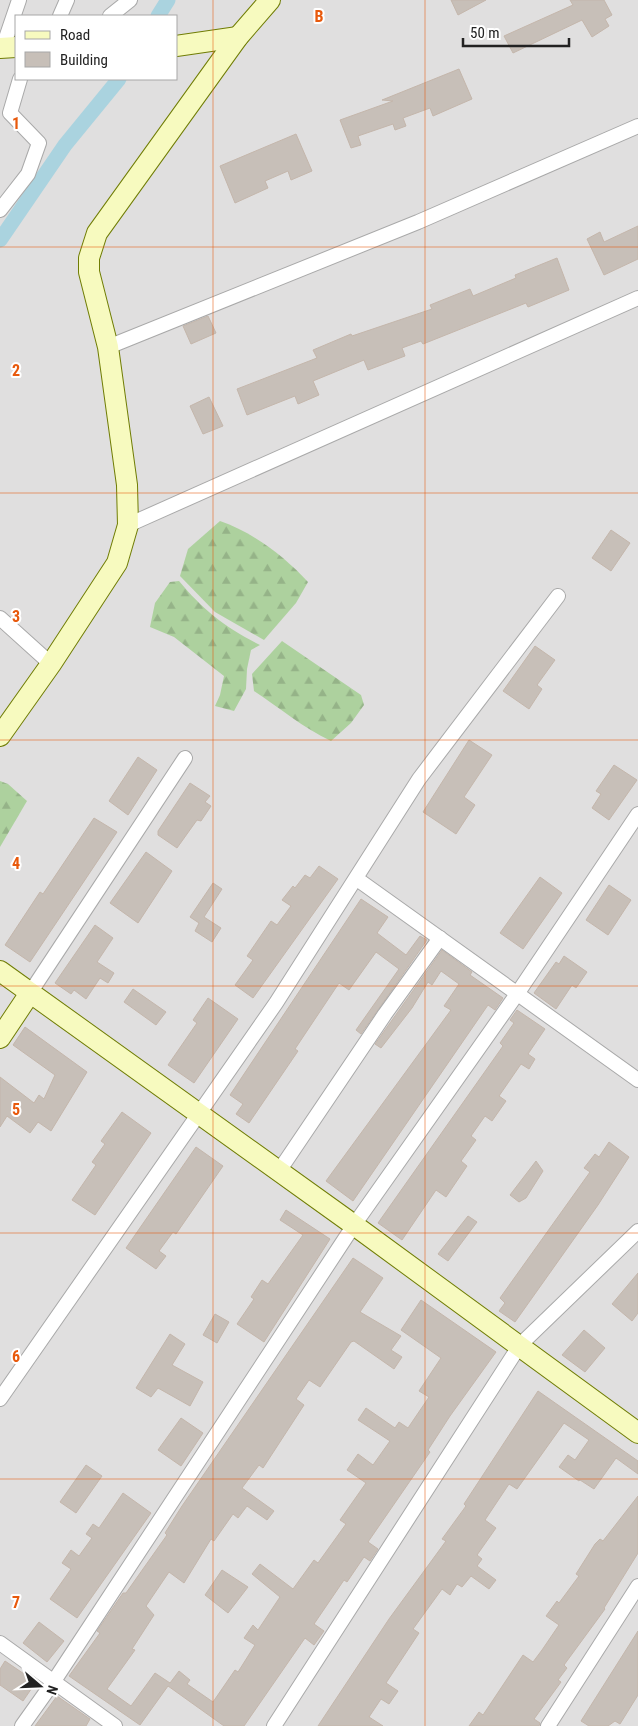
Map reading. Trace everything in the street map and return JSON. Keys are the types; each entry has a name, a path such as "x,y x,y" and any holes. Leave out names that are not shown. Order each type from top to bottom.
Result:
{"street":[{"path":"6,47 19,0"},
{"path":"60,15 67,0"},
{"path":"111,15 130,0"},
{"path":"0,736 51,664 117,563 128,525 128,485 108,347 89,272 89,258 97,233 238,37 270,0"},
{"path":"178,46 238,37"},
{"path":"0,210 28,174 39,143 10,113 20,80"},
{"path":"108,347 418,222 638,126"},
{"path":"128,525 638,298"},
{"path":"0,1399 276,1003 357,879 419,779 558,596"},
{"path":"0,618 51,664"},
{"path":"0,1038 185,758"},
{"path":"22,1726 54,1682 354,1225 517,994 638,814"},
{"path":"357,879 638,1080"},
{"path":"279,1170 385,1014 440,938"},
{"path":"0,971 279,1170 638,1433"},
{"path":"274,1726 520,1345 638,1231"},
{"path":"548,1726 638,1586"},
{"path":"0,1643 115,1726"}],"shaded area":[{"path":"0,0 638,0 638,1726 0,1726"}],"green space":[{"path":"220,521 245,532 268,546 308,582 296,603 264,640 215,612 180,576 188,549"},
{"path":"179,581 216,618 260,645 251,650 247,669 246,689 234,711 215,706 220,695 224,676 174,637 150,627 155,603 170,582"},
{"path":"282,641 361,695 364,705 351,723 331,741 301,724 254,691 252,674"},
{"path":"0,781 8,784 27,801 0,847"}],"building":[{"path":"451,0 486,0 458,15"},
{"path":"570,0 604,0 612,15 605,19 609,26 592,37 582,20 513,53 504,36 573,5"},
{"path":"459,69 472,99 433,116 430,108 403,118 406,126 395,130 393,124 358,136 361,145 351,148 340,120 393,101 382,100"},
{"path":"296,134 312,171 291,180 288,171 265,181 268,188 235,203 220,166"},
{"path":"638,226 638,259 604,275 587,239 600,232 604,242"},
{"path":"557,258 569,290 528,307 526,303 423,344 421,341 402,348 405,356 368,370 364,360 313,381 319,395 298,404 295,396 247,415 237,389 317,358 313,350 351,334 352,336 432,309 430,305 470,289 473,296 516,278 515,275"},
{"path":"208,316 216,333 191,344 183,326"},
{"path":"209,397 223,426 203,434 190,406"},
{"path":"611,530 630,543 611,571 592,558"},
{"path":"535,646 555,660 537,685 542,689 529,709 503,691"},
{"path":"469,740 492,755 464,797 475,805 456,834 423,812"},
{"path":"138,757 157,770 128,815 109,801"},
{"path":"614,765 637,780 609,820 592,808 601,794 596,791"},
{"path":"190,783 210,796 205,802 211,806 201,821 197,820 177,848 158,835 158,831"},
{"path":"94,818 117,832 30,962 5,945 40,892 43,894"},
{"path":"146,852 172,871 138,923 110,903"},
{"path":"319,866 338,879 253,998 235,985 253,960 247,956 271,921 277,925 291,906 282,900 293,886 295,888 305,875 310,878"},
{"path":"540,877 562,893 523,949 500,933"},
{"path":"213,883 222,889 204,917 221,928 212,942 195,931 199,923 190,917"},
{"path":"609,885 631,900 608,935 586,920"},
{"path":"361,899 388,917 377,933 406,955 420,936 427,940 361,1034 356,1030 399,969 376,952 349,990 339,983 295,1049 298,1051 249,1123 236,1114 243,1104 230,1095"},
{"path":"95,925 113,938 97,962 114,973 108,983 100,978 86,999 74,990 71,994 55,983"},
{"path":"442,950 472,972 470,975 503,998 495,1010 488,1005 353,1201 326,1181 451,1010 444,1006 459,984 441,971 432,985 428,982 412,1008 381,1048 375,1044"},
{"path":"564,956 587,972 576,988 572,985 556,1009 534,993 556,962 559,964"},
{"path":"133,989 166,1012 156,1025 124,1002"},
{"path":"208,998 238,1019 194,1083 168,1065 197,1023 193,1020"},
{"path":"517,1010 545,1029 528,1054 535,1059 529,1069 521,1064 499,1096 506,1101 492,1121 485,1116 471,1136 476,1140 461,1161 467,1166 446,1197 436,1190 402,1240 378,1223 503,1046 500,1043 514,1023 510,1020"},
{"path":"25,1027 87,1072 51,1131 38,1122 30,1133 7,1116 0,1127 0,1077 34,1103 39,1095 44,1099 55,1075 13,1045"},
{"path":"122,1112 151,1133 95,1215 72,1200 96,1165 92,1162 105,1144 101,1141"},
{"path":"609,1142 629,1157 598,1205 515,1322 499,1311 505,1303 500,1298 590,1172 584,1168 595,1154 599,1157"},
{"path":"196,1147 223,1166 176,1234 173,1232 159,1251 166,1256 156,1269 126,1248"},
{"path":"536,1161 543,1171 526,1198 519,1202 510,1195"},
{"path":"286,1210 330,1239 264,1342 237,1324 254,1299 251,1297 262,1280 268,1284 303,1235 280,1220"},
{"path":"468,1216 477,1222 448,1261 438,1254"},
{"path":"353,1258 383,1278 360,1312 401,1336 391,1350 402,1357 394,1369 354,1341 351,1342 320,1387 309,1380 296,1399 304,1405 263,1468 259,1465 242,1488 274,1511 267,1520 247,1506 238,1518 233,1514 214,1541 211,1539 184,1583 169,1572 146,1606 154,1615 132,1649 135,1650 107,1689 131,1706 155,1673 170,1683 179,1671 190,1680 187,1684 213,1702 235,1670 238,1672 255,1645 244,1638 253,1625 258,1630 280,1597 252,1574 260,1564 293,1589 314,1560 318,1563 346,1524 340,1520 366,1483 347,1470 358,1454 373,1465 390,1441 358,1420 366,1408 395,1428 399,1422 408,1428 429,1397 419,1391 441,1358 401,1330 421,1300 496,1352 450,1416 428,1450 430,1452 368,1542 378,1549 370,1561 364,1557 347,1582 344,1580 314,1624 324,1631 314,1645 305,1638 244,1726 224,1726 168,1686 140,1725 69,1676 100,1633 97,1631 167,1535 165,1533 182,1506"},
{"path":"638,1273 638,1313 632,1321 612,1304"},
{"path":"215,1314 229,1322 217,1343 203,1335"},
{"path":"584,1330 605,1348 585,1372 562,1355"},
{"path":"170,1334 185,1344 172,1365 203,1382 190,1406 158,1388 151,1397 136,1388"},
{"path":"538,1391 638,1461 638,1474 616,1458 594,1489 579,1481 559,1467 568,1455 575,1460 589,1440 564,1423 517,1489 509,1484 485,1520 496,1528 477,1555 482,1559 477,1566 496,1580 489,1589 471,1576 462,1587 457,1584 450,1595 442,1589 413,1629 419,1633 386,1683 398,1691 389,1704 381,1699 369,1717 383,1726 318,1726 389,1619 446,1541 442,1539 466,1506 464,1504"},
{"path":"181,1418 203,1433 181,1466 158,1450"},
{"path":"86,1465 102,1476 76,1513 60,1502"},
{"path":"123,1493 151,1513 77,1618 50,1599 71,1569 62,1563 71,1550 79,1556 92,1538 86,1534 93,1524 99,1528"},
{"path":"638,1496 638,1553 605,1609 564,1665 567,1668 558,1680 561,1682 534,1719 540,1723 539,1726 469,1726 479,1712 483,1715 523,1655 533,1662 542,1650 559,1625 546,1616 557,1601 559,1603 579,1576 576,1574 595,1544 600,1539 603,1541"},
{"path":"222,1570 248,1587 228,1613 205,1595"},
{"path":"39,1622 64,1641 47,1662 23,1643"},
{"path":"638,1631 638,1695 620,1724 615,1721 608,1726 589,1726 581,1721"},
{"path":"5,1661 36,1682 23,1701 0,1685 0,1669"},
{"path":"57,1696 90,1719 86,1726 35,1726"}],"waterway":[{"path":"159,15 168,0"},
{"path":"0,240 65,145 118,80"}]}
